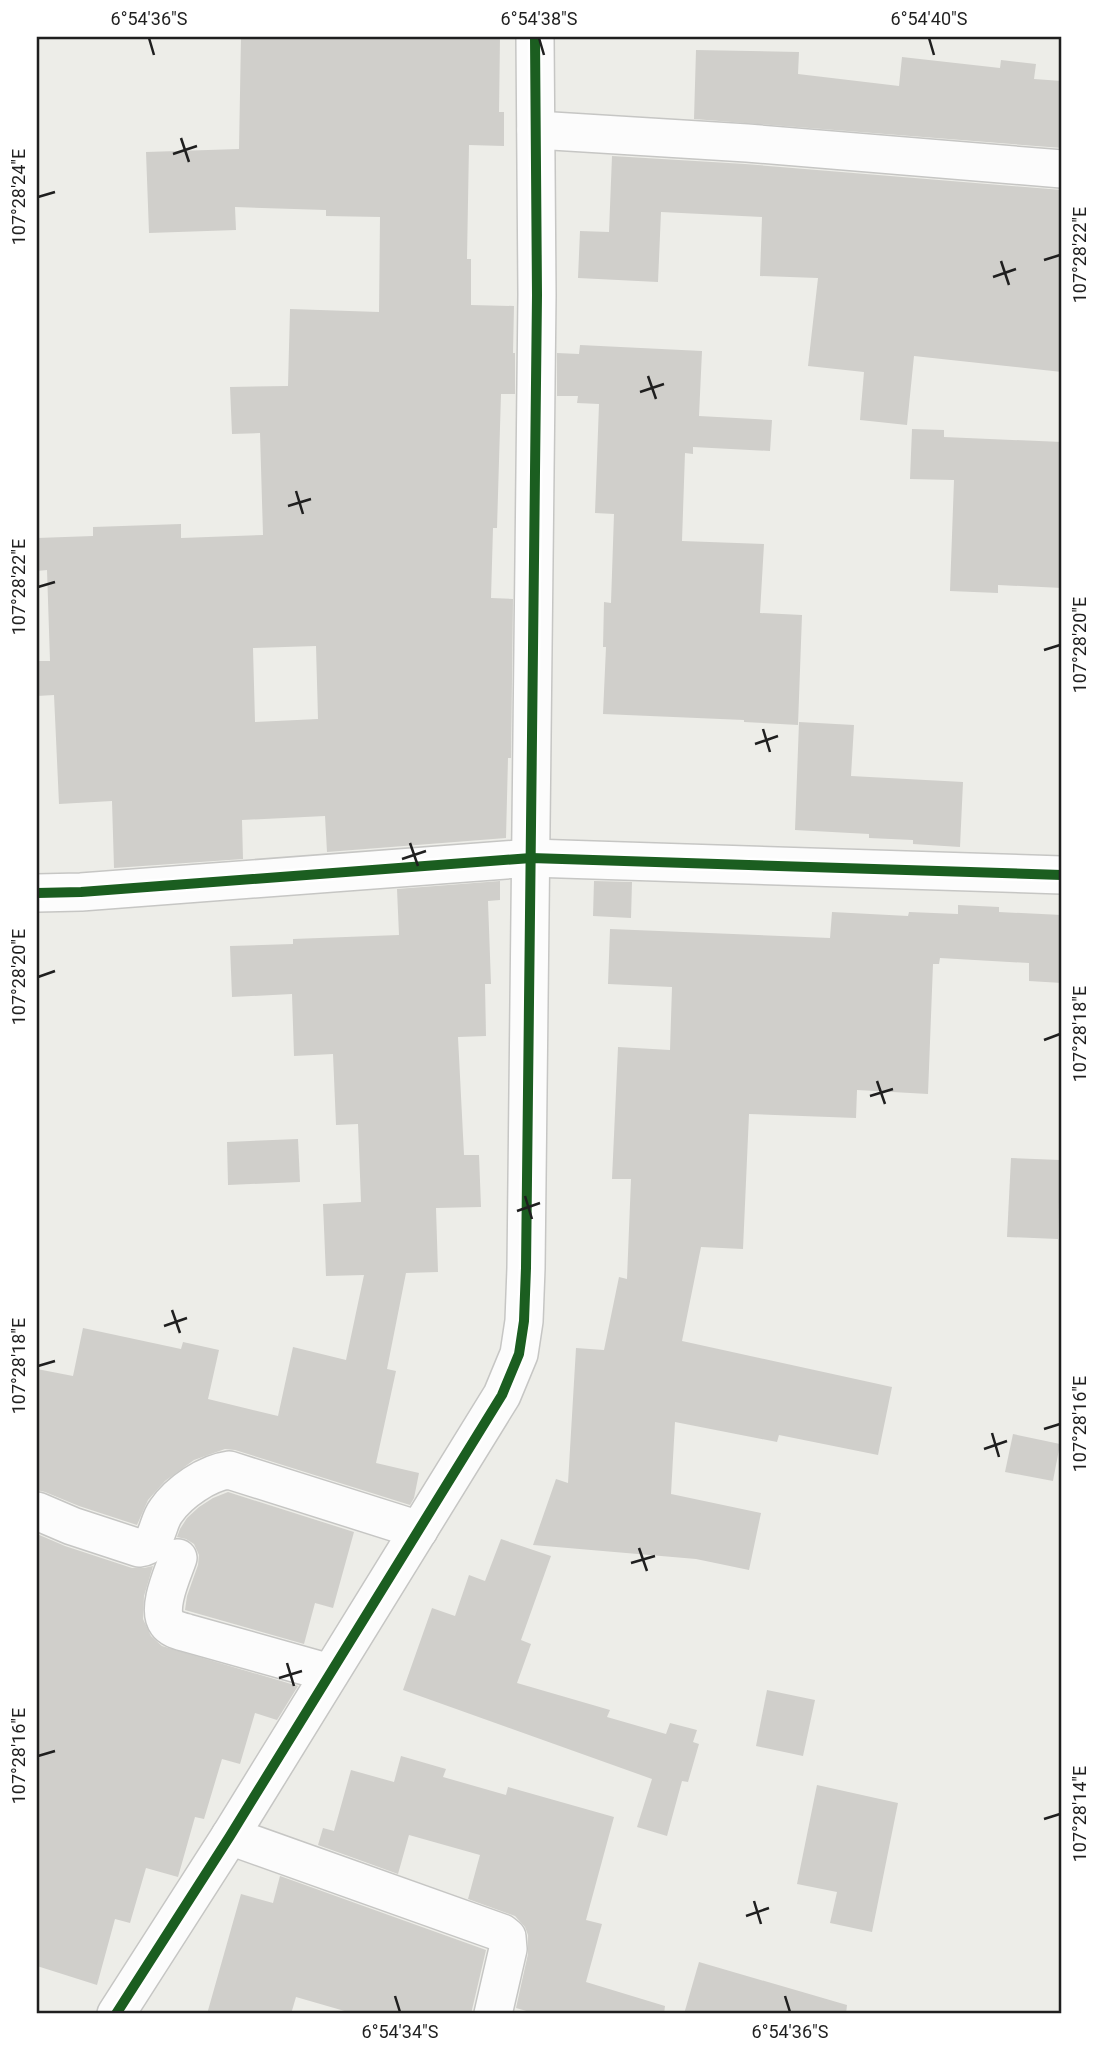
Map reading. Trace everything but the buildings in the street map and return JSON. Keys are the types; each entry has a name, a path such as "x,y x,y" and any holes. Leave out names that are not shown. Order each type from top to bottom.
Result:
{"street":[{"path":"116,2014 230,1836 502,1395 519,1354 524,1321 531,858 537,295 535,37"},
{"path":"536,130 1062,169"},
{"path":"37,893 81,892 531,858 1062,875"},
{"path":"37,1511 72,1526 144,1548 153,1543 164,1513 172,1503 201,1480 216,1472 229,1470 419,1530"},
{"path":"178,1558 164,1598 167,1625 173,1629 330,1673"},
{"path":"230,1836 502,1933 507,1937 509,1949 492,2014"}],"cycle path":[{"path":"116,2014 230,1836 502,1395 519,1354 524,1321 526,1268 537,295 535,37"},
{"path":"37,893 81,892 531,858 1062,875"}]}
